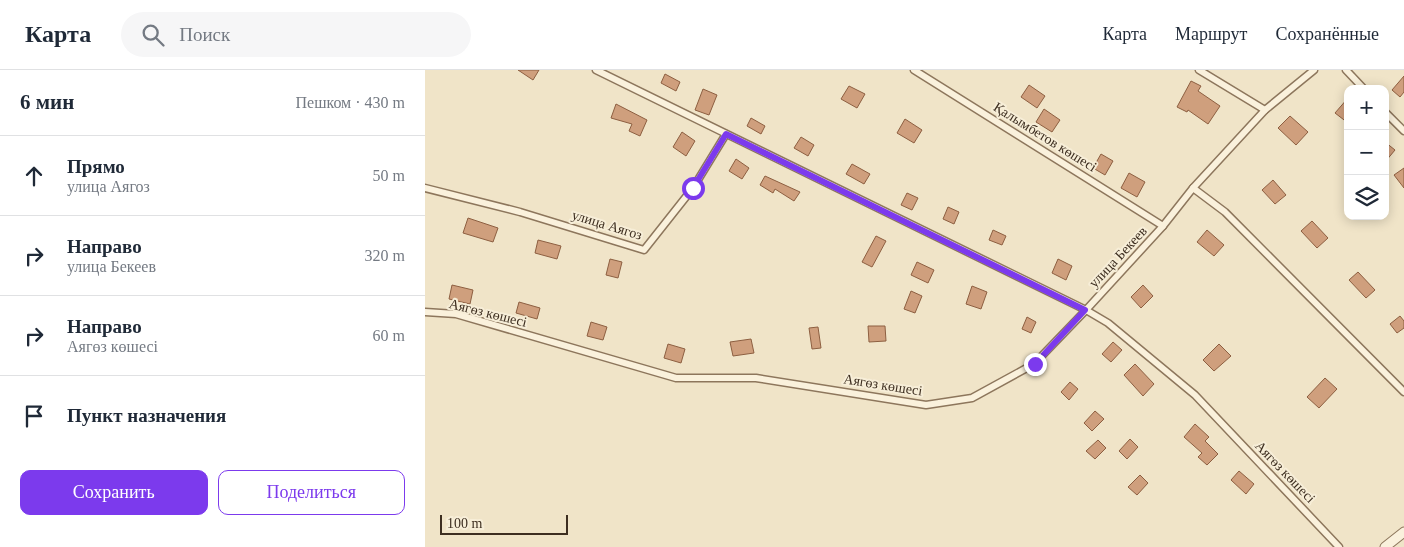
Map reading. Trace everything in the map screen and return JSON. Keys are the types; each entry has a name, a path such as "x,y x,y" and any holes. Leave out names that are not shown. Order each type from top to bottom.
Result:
{"street":[{"path":"596,70 1085,310"},
{"name":"Қалымбетов көшесі","path":"914,70 1163,226"},
{"path":"1199,70 1265,110"},
{"name":"улица Бекеев","path":"1085,310 1163,226 1193,188 1265,110 1314,70"},
{"path":"1346,70 1359,85"},
{"path":"1389,116 1404,131"},
{"name":"улица Аягоз","path":"425,188 519,212 644,250 693,188 726,134"},
{"path":"1193,188 1225,212 1404,392"},
{"name":"Аягөз көшесі","path":"425,312 456,314 676,378 756,378 926,405 972,398 1035,364 1085,310 1108,323 1195,395 1339,547"},
{"path":"1385,547 1404,532"}],"building":[{"path":"518,70 539,70 533,80"},
{"path":"665,74 680,82 676,91 661,83"},
{"path":"1404,76 1404,92 1400,97 1392,90"},
{"path":"1191,81 1201,86 1198,91 1220,106 1208,124 1188,110 1187,112 1177,107"},
{"path":"1029,85 1045,96 1037,108 1021,97"},
{"path":"849,86 865,94 857,108 841,99"},
{"path":"703,89 717,95 709,115 695,110"},
{"path":"1344,103 1344,120 1335,113"},
{"path":"616,104 647,120 640,136 629,131 632,124 611,118"},
{"path":"1044,109 1060,120 1052,132 1036,122"},
{"path":"1290,116 1308,132 1296,145 1278,128"},
{"path":"751,118 765,126 761,134 747,126"},
{"path":"905,119 922,130 914,143 897,133"},
{"path":"682,132 695,141 686,156 673,147"},
{"path":"801,137 814,145 808,156 794,148"},
{"path":"1389,145 1395,150 1389,157"},
{"path":"1101,154 1113,161 1105,175 1093,168"},
{"path":"736,159 749,168 742,179 729,171"},
{"path":"852,164 870,174 864,184 846,174"},
{"path":"1404,168 1404,188 1394,175"},
{"path":"1129,173 1145,182 1137,197 1121,188"},
{"path":"765,176 800,192 794,201 775,189 773,193 760,185"},
{"path":"1273,180 1286,195 1275,204 1262,190"},
{"path":"907,193 918,198 912,210 901,205"},
{"path":"948,207 959,212 954,224 943,219"},
{"path":"468,218 498,228 493,242 463,233"},
{"path":"1312,221 1328,238 1317,248 1301,231"},
{"path":"993,230 1006,236 1002,245 989,240"},
{"path":"1207,230 1224,245 1214,256 1197,242"},
{"path":"876,236 886,241 872,267 862,262"},
{"path":"538,240 561,246 557,259 535,253"},
{"path":"610,259 622,262 618,278 606,275"},
{"path":"1058,259 1072,266 1066,280 1052,273"},
{"path":"917,262 934,270 928,283 911,275"},
{"path":"1358,272 1375,290 1366,298 1349,280"},
{"path":"452,285 473,290 470,304 449,299"},
{"path":"1143,285 1153,296 1141,308 1131,297"},
{"path":"972,286 987,292 981,309 966,304"},
{"path":"911,291 922,296 915,313 904,309"},
{"path":"519,302 540,308 537,319 516,313"},
{"path":"1400,316 1404,321 1404,328 1397,333 1390,324"},
{"path":"1027,317 1036,322 1031,333 1022,329"},
{"path":"591,322 607,327 603,340 587,336"},
{"path":"868,326 885,326 886,341 869,342"},
{"path":"818,327 821,348 812,349 809,328"},
{"path":"751,339 754,353 733,356 730,342"},
{"path":"1113,342 1122,350 1111,362 1102,354"},
{"path":"668,344 685,349 681,363 664,358"},
{"path":"1219,344 1231,356 1214,371 1203,360"},
{"path":"1135,364 1154,384 1143,396 1124,375"},
{"path":"1325,378 1337,389 1319,408 1307,397"},
{"path":"1070,382 1078,389 1069,400 1061,392"},
{"path":"1095,411 1104,419 1092,431 1084,423"},
{"path":"1195,424 1209,437 1205,441 1218,454 1207,465 1198,457 1202,453 1184,437"},
{"path":"1130,439 1138,447 1127,459 1119,451"},
{"path":"1098,440 1106,448 1095,459 1086,451"},
{"path":"1239,471 1254,484 1246,494 1231,480"},
{"path":"1140,475 1148,483 1137,495 1128,487"}],"route":[{"path":"693,188 726,134 1085,310 1035,364"}]}
